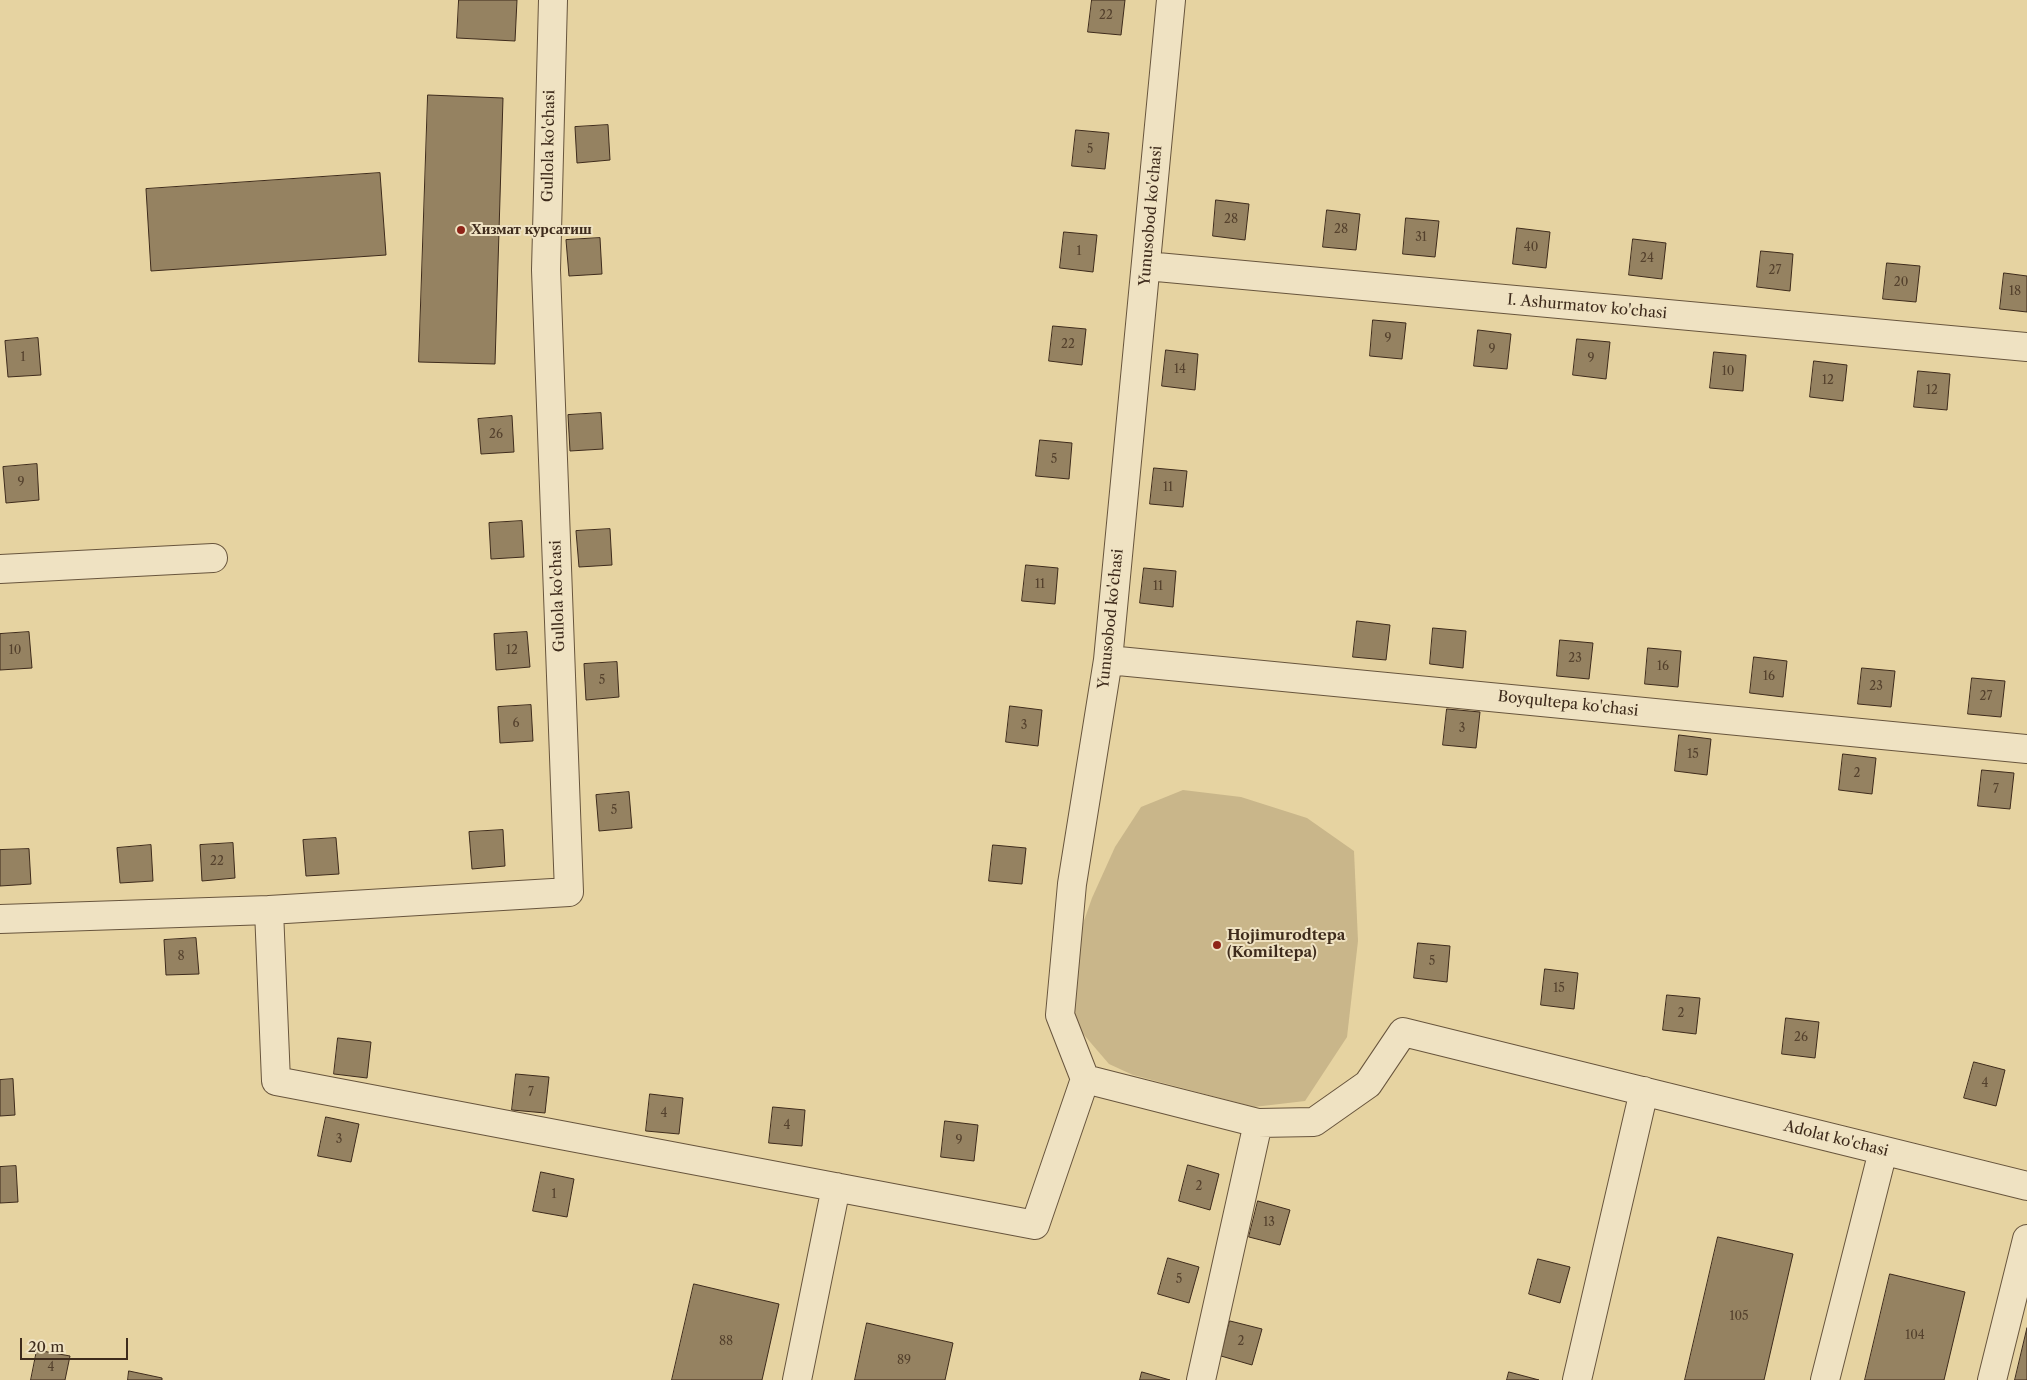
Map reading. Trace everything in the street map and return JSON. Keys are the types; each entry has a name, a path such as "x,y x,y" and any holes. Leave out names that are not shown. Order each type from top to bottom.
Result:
{"street":[{"name":"Gullola ko'chasi","path":"269,910 569,892 546,270 553,0"},
{"name":"Yunusobod ko'chasi","path":"1084,1079 1060,1015 1072,884 1108,660 1171,0"},
{"name":"I. Ashurmatov ko'chasi","path":"1146,266 2027,347"},
{"path":"0,569 213,558"},
{"name":"Boyqultepa ko'chasi","path":"1108,660 2027,749"},
{"path":"0,918 269,910 276,1081 1034,1225 1084,1079 1258,1123 1201,1380"},
{"name":"Adolat ko'chasi","path":"1258,1123 1314,1122 1368,1084 1403,1032 2027,1186"},
{"path":"1577,1380 1644,1091"},
{"path":"1826,1380 1883,1150"},
{"path":"797,1380 836,1187"},
{"path":"1992,1380 2027,1239"}],"shaded area":[{"name":"Hojimurodtepa (Komiltepa)","path":"1183,790 1241,797 1307,818 1354,851 1358,941 1347,1037 1305,1101 1254,1107 1133,1075 1109,1064 1072,1021 1074,949 1092,898 1115,847 1141,807"}],"building":[{"path":"459,0 517,0 515,41 457,38"},
{"path":"1092,0 1125,0 1121,35 1088,32"},
{"name":"Хизмат курсатиш","path":"428,95 503,98 495,364 419,362"},
{"path":"608,125 610,160 577,163 575,127"},
{"path":"1076,130 1109,133 1105,169 1072,166"},
{"path":"380,173 386,255 151,271 146,189"},
{"path":"1216,200 1249,204 1245,240 1213,236"},
{"path":"1327,210 1360,214 1356,250 1323,247"},
{"path":"1406,218 1439,221 1435,257 1403,254"},
{"path":"1517,228 1550,232 1546,268 1513,264"},
{"path":"1064,232 1097,235 1093,272 1060,268"},
{"path":"600,238 602,274 569,276 566,240"},
{"path":"1633,239 1666,243 1662,279 1629,275"},
{"path":"1761,251 1793,254 1790,291 1757,287"},
{"path":"1887,263 1920,266 1916,302 1883,299"},
{"path":"2004,273 2027,276 2027,312 2000,309"},
{"path":"1373,320 1406,323 1402,359 1370,356"},
{"path":"1053,326 1086,329 1082,365 1049,361"},
{"path":"1478,330 1511,334 1507,369 1474,366"},
{"path":"38,338 41,375 8,377 5,341"},
{"path":"1577,339 1610,342 1606,379 1573,375"},
{"path":"1166,350 1198,354 1195,390 1162,386"},
{"path":"1714,352 1746,355 1743,391 1710,388"},
{"path":"1814,361 1847,365 1843,401 1810,397"},
{"path":"1918,371 1950,374 1947,410 1914,407"},
{"path":"601,413 603,449 570,451 568,415"},
{"path":"512,416 514,452 481,454 478,419"},
{"path":"1040,440 1072,443 1069,479 1036,476"},
{"path":"37,464 39,500 6,503 3,467"},
{"path":"1154,468 1187,471 1183,507 1150,504"},
{"path":"522,521 524,557 491,559 489,523"},
{"path":"610,529 612,565 579,567 576,531"},
{"path":"1026,565 1058,568 1055,604 1022,601"},
{"path":"1144,568 1176,571 1173,607 1140,603"},
{"path":"1357,621 1390,625 1386,660 1353,657"},
{"path":"1433,628 1466,631 1463,668 1430,664"},
{"path":"29,632 32,668 0,670 0,634"},
{"path":"527,632 530,667 496,670 494,634"},
{"path":"1560,640 1593,643 1589,679 1557,676"},
{"path":"1648,648 1681,651 1678,687 1645,684"},
{"path":"1754,657 1787,661 1783,697 1750,693"},
{"path":"617,662 619,697 586,700 584,664"},
{"path":"1862,668 1895,671 1891,707 1858,704"},
{"path":"1972,678 2005,681 2001,717 1968,714"},
{"path":"531,705 533,741 500,743 498,707"},
{"path":"1010,706 1042,710 1038,746 1006,742"},
{"path":"1447,709 1480,712 1476,748 1443,745"},
{"path":"1679,735 1711,739 1707,775 1675,771"},
{"path":"1843,754 1876,758 1872,794 1839,790"},
{"path":"1982,770 2014,773 2010,809 1978,806"},
{"path":"629,792 632,828 599,831 596,795"},
{"path":"503,830 505,866 472,869 469,832"},
{"path":"336,838 339,874 306,876 303,840"},
{"path":"233,843 235,878 202,881 200,845"},
{"path":"151,845 153,881 120,883 117,848"},
{"path":"993,845 1026,848 1022,884 989,881"},
{"path":"29,849 31,884 0,886 0,850"},
{"path":"196,938 199,974 166,975 164,940"},
{"path":"1418,943 1450,946 1447,982 1414,978"},
{"path":"1545,969 1578,973 1574,1009 1541,1005"},
{"path":"1667,995 1700,998 1696,1034 1663,1030"},
{"path":"1786,1018 1819,1022 1815,1058 1782,1054"},
{"path":"338,1038 371,1042 367,1078 334,1074"},
{"path":"1974,1062 2005,1070 1996,1106 1964,1098"},
{"path":"516,1074 549,1077 545,1113 512,1110"},
{"path":"13,1079 15,1115 0,1116 0,1080"},
{"path":"650,1094 683,1098 679,1134 646,1131"},
{"path":"773,1107 805,1110 802,1146 769,1143"},
{"path":"326,1117 359,1124 351,1162 318,1156"},
{"path":"945,1121 978,1125 974,1161 941,1157"},
{"path":"1188,1165 1219,1174 1210,1210 1179,1201"},
{"path":"16,1166 18,1202 0,1203 0,1167"},
{"path":"541,1172 574,1179 567,1217 533,1211"},
{"path":"1258,1201 1290,1210 1280,1245 1249,1237"},
{"path":"1718,1237 1793,1254 1764,1380 1685,1380"},
{"path":"1168,1258 1199,1267 1189,1303 1158,1294"},
{"path":"1538,1259 1570,1267 1560,1303 1529,1294"},
{"path":"1890,1274 1965,1292 1944,1380 1865,1380"},
{"path":"694,1284 779,1304 762,1380 672,1380"},
{"path":"1230,1321 1262,1329 1252,1365 1221,1356"},
{"path":"867,1323 953,1343 945,1380 855,1380"},
{"path":"2027,1328 2027,1380 2015,1380"},
{"path":"37,1350 70,1356 65,1380 31,1380"},
{"path":"129,1371 162,1378 162,1380 128,1380"},
{"path":"1142,1372 1170,1380 1140,1380"},
{"path":"1509,1372 1539,1380 1507,1380"}],"place":[{"name":"Хизмат курсатиш","path":"461,230"},
{"name":"Hojimurodtepa (Komiltepa)","path":"1217,945"}]}
